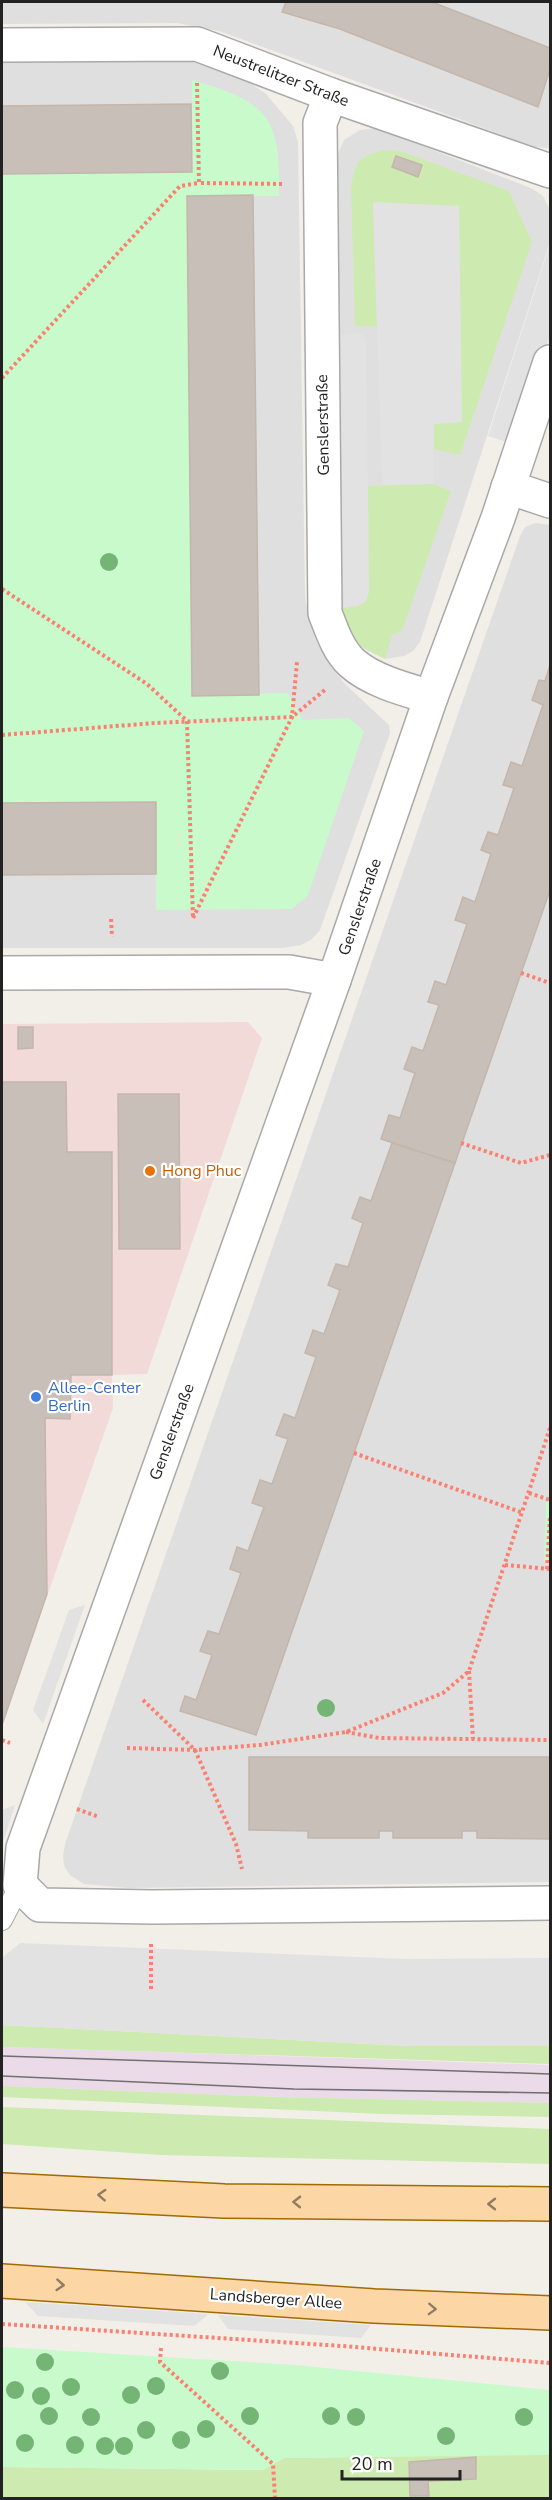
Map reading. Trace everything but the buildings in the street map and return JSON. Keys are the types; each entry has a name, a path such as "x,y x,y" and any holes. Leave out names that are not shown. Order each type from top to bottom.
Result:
{"main road":[{"path":"2,2190 235,2201 550,2204"},
{"name":"Landsberger Allee","path":"2,2281 374,2306 550,2313"}],"street":[{"name":"Neustrelitzer Straße","path":"2,45 197,44 332,95 550,171"},
{"name":"Genslerstraße","path":"332,95 320,123 325,614 336,641 353,664 389,684 431,697"},
{"name":"Genslerstraße","path":"20,1885 23,1848 334,981 431,697 508,487 550,362"},
{"path":"508,487 550,501"},
{"path":"2,973 289,972 334,981"},
{"path":"20,1885 40,1905 163,1907 550,1903"}],"lane":[{"path":"2,1920 20,1885"}],"path":[{"path":"197,73 199,183"},
{"path":"2,378 180,186 199,183 285,184"},
{"path":"2,589 147,684 187,721 193,919 292,717 297,662"},
{"path":"2,735 187,721 292,717 353,664"},
{"path":"521,973 550,983"},
{"path":"461,1143 521,1163 550,1155"},
{"path":"473,1739 469,1671 550,1428"},
{"path":"354,1453 523,1513"},
{"path":"530,1493 550,1500"},
{"path":"505,1565 549,1569 550,1515"},
{"path":"127,1748 195,1750 260,1745 346,1732 443,1693 469,1671"},
{"path":"143,1700 195,1750 236,1844 244,1875"},
{"path":"346,1732 379,1738 550,1740"},
{"path":"2,1740 10,1743"},
{"path":"2,2324 342,2346 550,2363"},
{"path":"160,2348 160,2362 273,2464 275,2499"}],"shaded area":[{"path":"2,2 550,2 550,148 535,147 219,31 177,23 2,24"},
{"path":"175,60 201,63 247,81 266,94 293,126 298,142 305,597 316,641 329,664 345,684 389,725 390,733 320,930 312,939 301,945 283,948 2,948 2,61"},
{"path":"376,128 533,189 543,196 550,210 548,248 420,642 413,651 404,656 385,659 359,646 341,608 337,156 344,140 360,130"},
{"path":"373,202 459,206 462,422 434,424 433,484 382,485"},
{"path":"550,244 550,335 515,445 488,436"},
{"path":"339,334 363,335 366,341 369,592 366,601 358,606 341,608"},
{"path":"536,523 550,525 550,1882 128,1888 84,1884 70,1875 64,1866 65,1844 520,536 525,527"},
{"path":"248,1022 262,1038 147,1374 112,1375 113,1408 2,1725 2,1024"},
{"path":"85,1605 43,1724 33,1710 69,1610"},
{"path":"15,1805 2,1845 2,1810"},
{"path":"20,1943 406,1959 550,1958 550,2046 409,2046 2,2025 2,1958"},
{"path":"2,2047 550,2065 550,2103 277,2097 2,2086"},
{"path":"25,2302 209,2314 194,2326 38,2316"},
{"path":"218,2315 371,2325 361,2338 228,2329"}],"green space":[{"path":"192,80 238,96 254,105 265,116 277,147 279,196 187,197 192,695 288,693 303,720 349,718 364,731 308,895 292,909 156,910 155,802 2,803 2,174 192,172"},
{"path":"385,150 403,152 509,191 532,242 460,455 433,449 434,424 461,422 373,202 377,327 355,326 351,187 360,161 364,157"},
{"path":"433,484 451,491 402,631 392,635 385,659 355,640 347,628 341,608 358,606 369,592 368,486"},
{"path":"550,1496 550,1562 544,1562 546,1504"},
{"path":"2,2025 409,2046 550,2046 550,2064 2,2047"},
{"path":"2,2086 277,2097 550,2103 550,2117 381,2114 2,2097"},
{"path":"2,2107 550,2129 550,2164 160,2155 2,2144"},
{"path":"2,2347 295,2365 550,2390 550,2455 284,2458 263,2470 2,2467"},
{"path":"550,2455 550,2498 2,2498 2,2467 263,2470 284,2458"}],"tram line":[{"path":"2,2056 550,2074"},
{"path":"2,2076 294,2089 550,2093"}],"place":[{"name":"Hong Phuc","path":"150,1171"},
{"name":"Allee-Center Berlin","path":"36,1397"}]}
